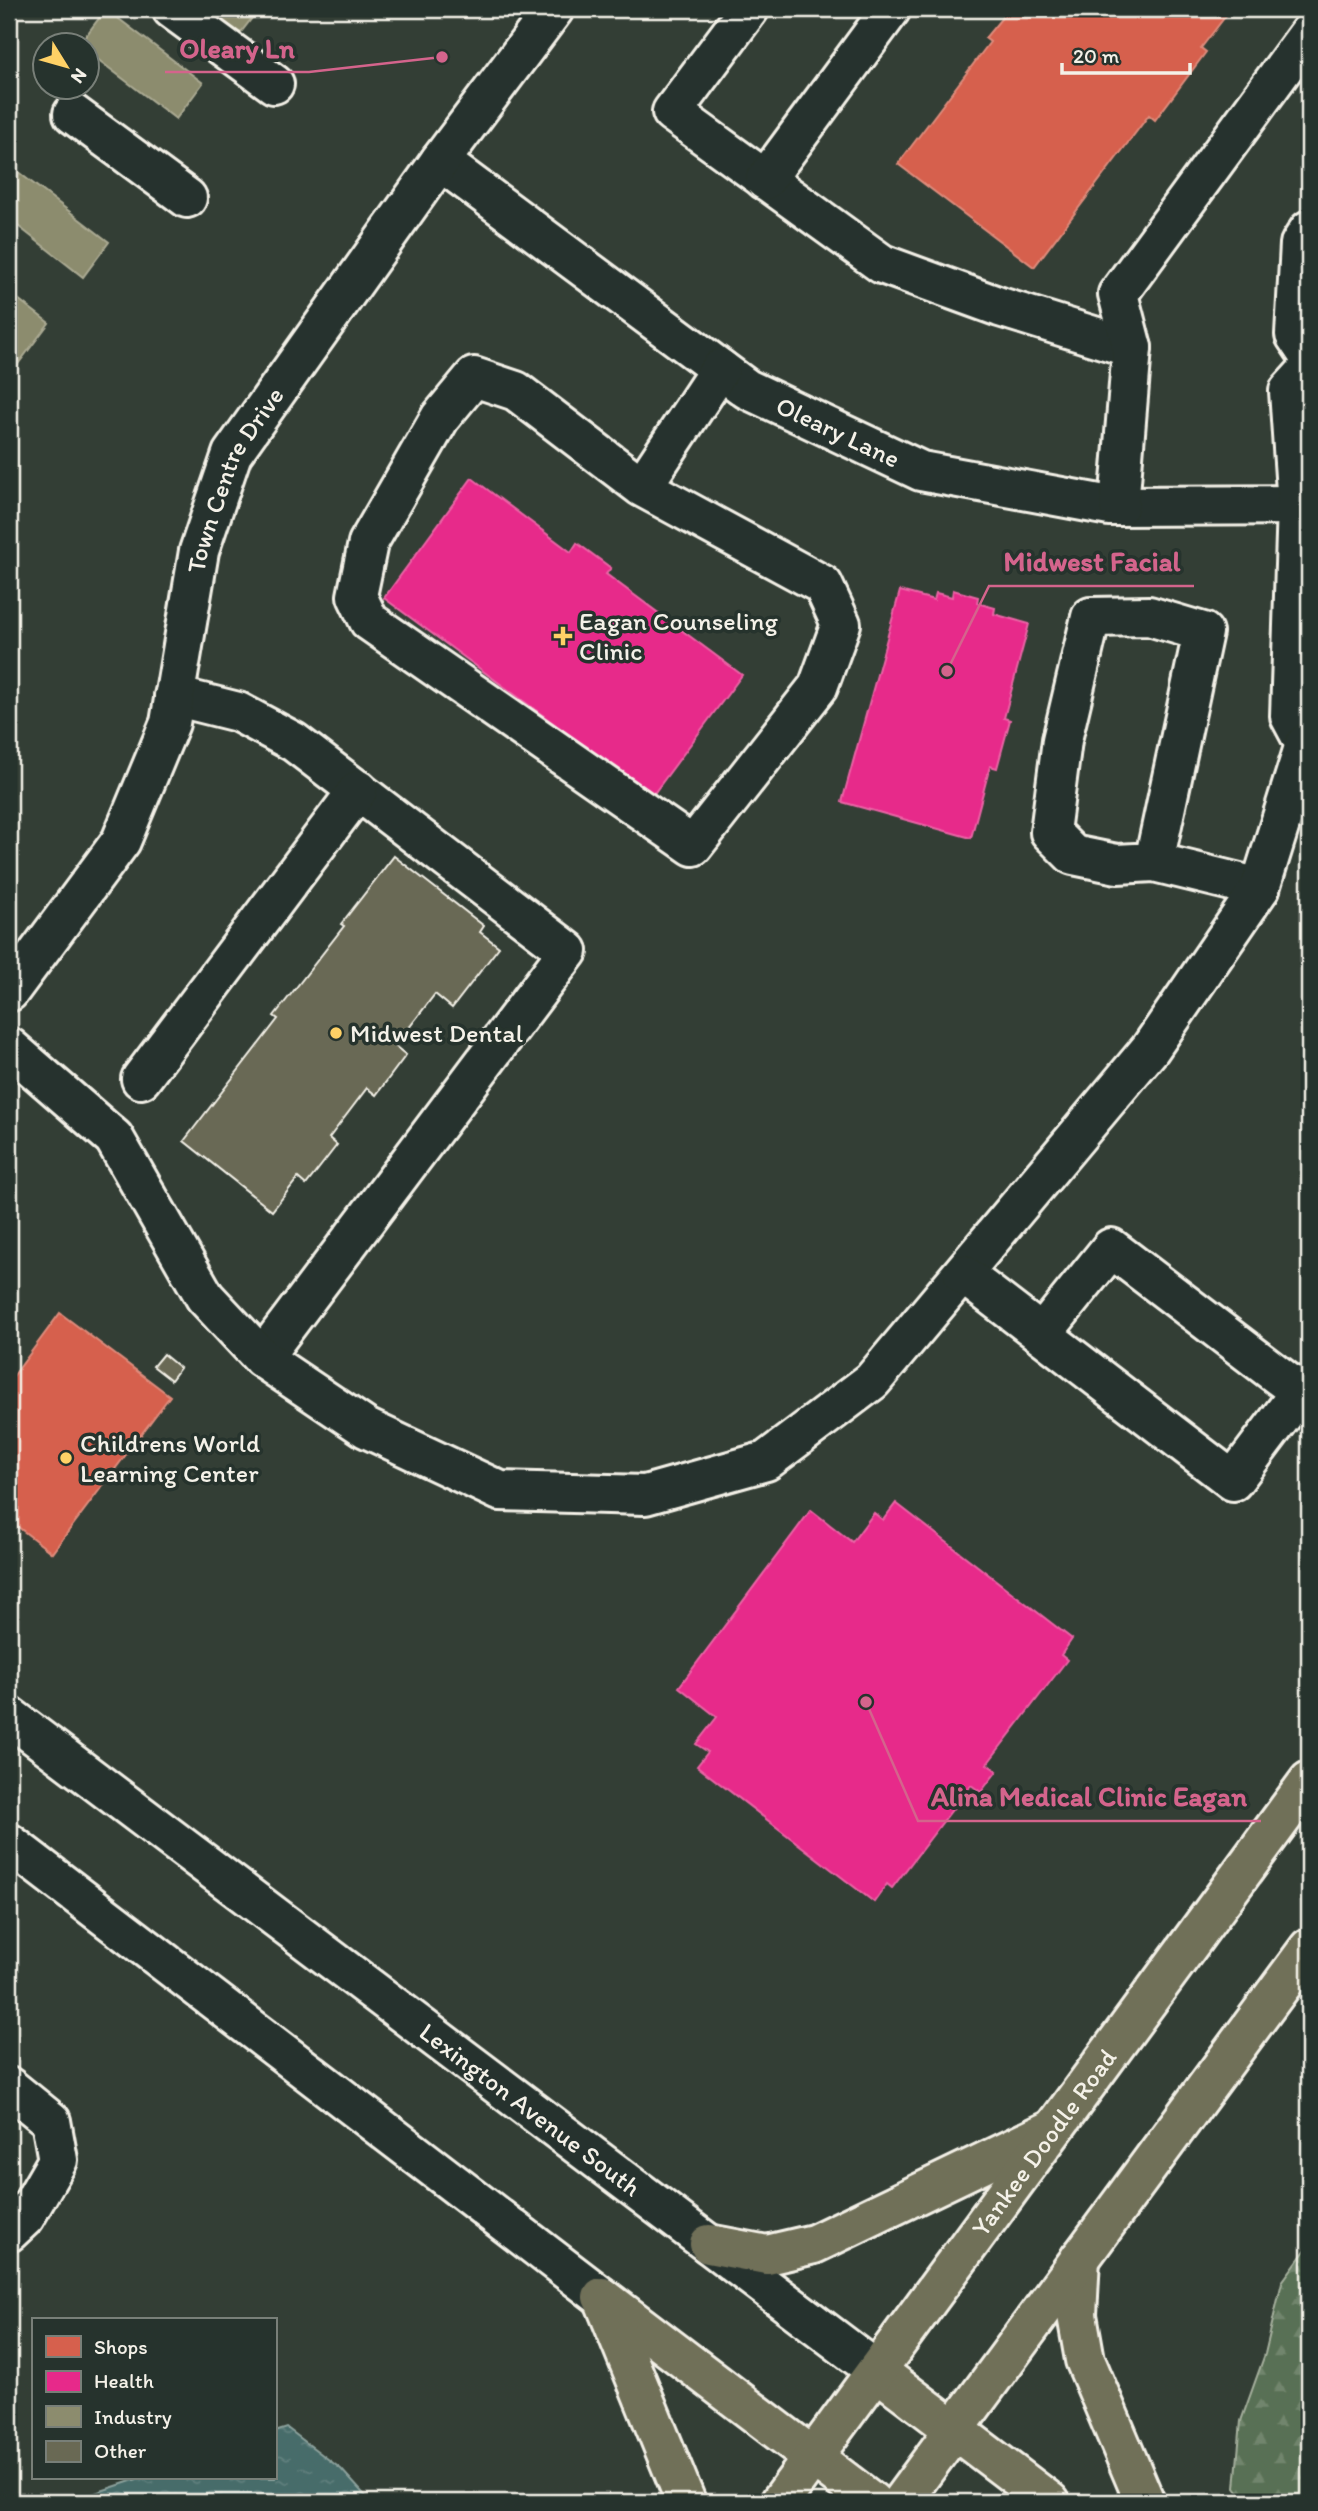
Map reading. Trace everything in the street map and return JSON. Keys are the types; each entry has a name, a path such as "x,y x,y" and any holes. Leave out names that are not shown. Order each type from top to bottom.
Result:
{"main road":[{"name":"Yankee Doodle Road","path":"780,2502 1309,1781"},
{"path":"901,2502 1309,1948"},
{"path":"709,2244 767,2255 814,2244 1054,2129"},
{"path":"1080,2258 1077,2315 1085,2360 1146,2502"},
{"path":"602,2297 872,2502"},
{"path":"602,2297 686,2502"},
{"name":"Lexington Avenue South","path":"877,2371 1050,2502"}],"street":[{"path":"172,9 274,84"},
{"name":"Town Centre Drive","path":"9,992 121,841 170,723 200,551 232,454 440,161 554,9"},
{"path":"749,9 672,113 883,264 1000,307 1132,348"},
{"path":"765,180 891,9"},
{"path":"1119,506 1132,348 1118,294 1309,33"},
{"path":"73,114 187,198"},
{"name":"Oleary Lane","path":"440,161 747,389 921,471 1119,506 1303,505"},
{"path":"1309,230 1300,244 1295,335 1309,356"},
{"path":"642,487 720,369"},
{"path":"9,1047 114,1138 205,1297 262,1358 366,1428 500,1491 645,1495 766,1461 872,1381 1150,1049 1260,888 1308,744 1290,716 1303,505 1289,391 1309,369"},
{"path":"474,377 516,391 642,487 822,585 841,624 818,687 693,846 369,621 356,596 368,543 440,418 474,377"},
{"path":"1154,862 1203,632 1149,616 1091,617 1062,740 1050,832 1073,855 1116,864 1154,862 1260,888"},
{"path":"174,696 238,712 294,742 568,951 262,1358"},
{"path":"141,1079 358,790"},
{"path":"963,1274 1042,1335 1233,1481 1300,1392 1111,1248 1042,1335"},
{"name":"Lexington Avenue South","path":"9,1716 877,2371"},
{"path":"9,1843 602,2297"},
{"path":"9,2087 51,2121 58,2160 25,2217 9,2232"}],"green space":[{"path":"1309,2245 1309,2502 1246,2502 1235,2488 1241,2421 1265,2354 1282,2282"}],"water":[{"path":"287,2428 341,2469 371,2502 68,2502 134,2480 276,2480 276,2432"}],"building: Shops":[{"path":"1009,9 1231,9 1201,48 1206,52 1155,120 1149,115 1034,267 898,164 990,42 985,38"},
{"name":"Childrens World Learning Center","path":"60,1313 170,1396 52,1553 9,1520 9,1382"}],"building: Health":[{"name":"Eagan Counseling Clinic","path":"472,478 571,552 577,543 611,568 606,574 742,675 652,796 384,598"},
{"path":"953,590 978,597 977,603 995,608 994,614 1029,624 1004,718 1010,720 997,768 990,766 971,838 842,802 900,591 934,600 936,593 952,597"},
{"path":"896,1503 1072,1639 1061,1655 1067,1660 987,1764 997,1771 981,1792 971,1785 892,1888 887,1884 874,1902 697,1766 708,1752 696,1744 717,1717 679,1687 811,1510 852,1542 874,1513 883,1520"}],"building: Industry":[{"path":"106,9 203,83 176,119 102,63 102,32 89,32"},
{"path":"203,9 259,9 238,36"},
{"path":"13,168 109,242 83,277 9,219 9,173"},
{"path":"9,292 49,323 9,376"}],"building: Other":[{"name":"Midwest Dental","path":"394,856 484,926 480,932 499,947 452,1008 435,994 395,1046 406,1055 376,1095 367,1088 329,1138 337,1145 306,1185 298,1178 272,1211 184,1141 278,1019 274,1016"},
{"path":"163,1354 180,1368 171,1380 153,1366"}],"place":[{"name":"Oleary Ln","path":"442,57"},
{"name":"Eagan Counseling Clinic","path":"563,636"},
{"name":"Midwest Facial","path":"947,671"},
{"name":"Midwest Dental","path":"336,1033"},
{"name":"Childrens World Learning Center","path":"66,1458"},
{"name":"Alina Medical Clinic Eagan","path":"866,1702"}]}
